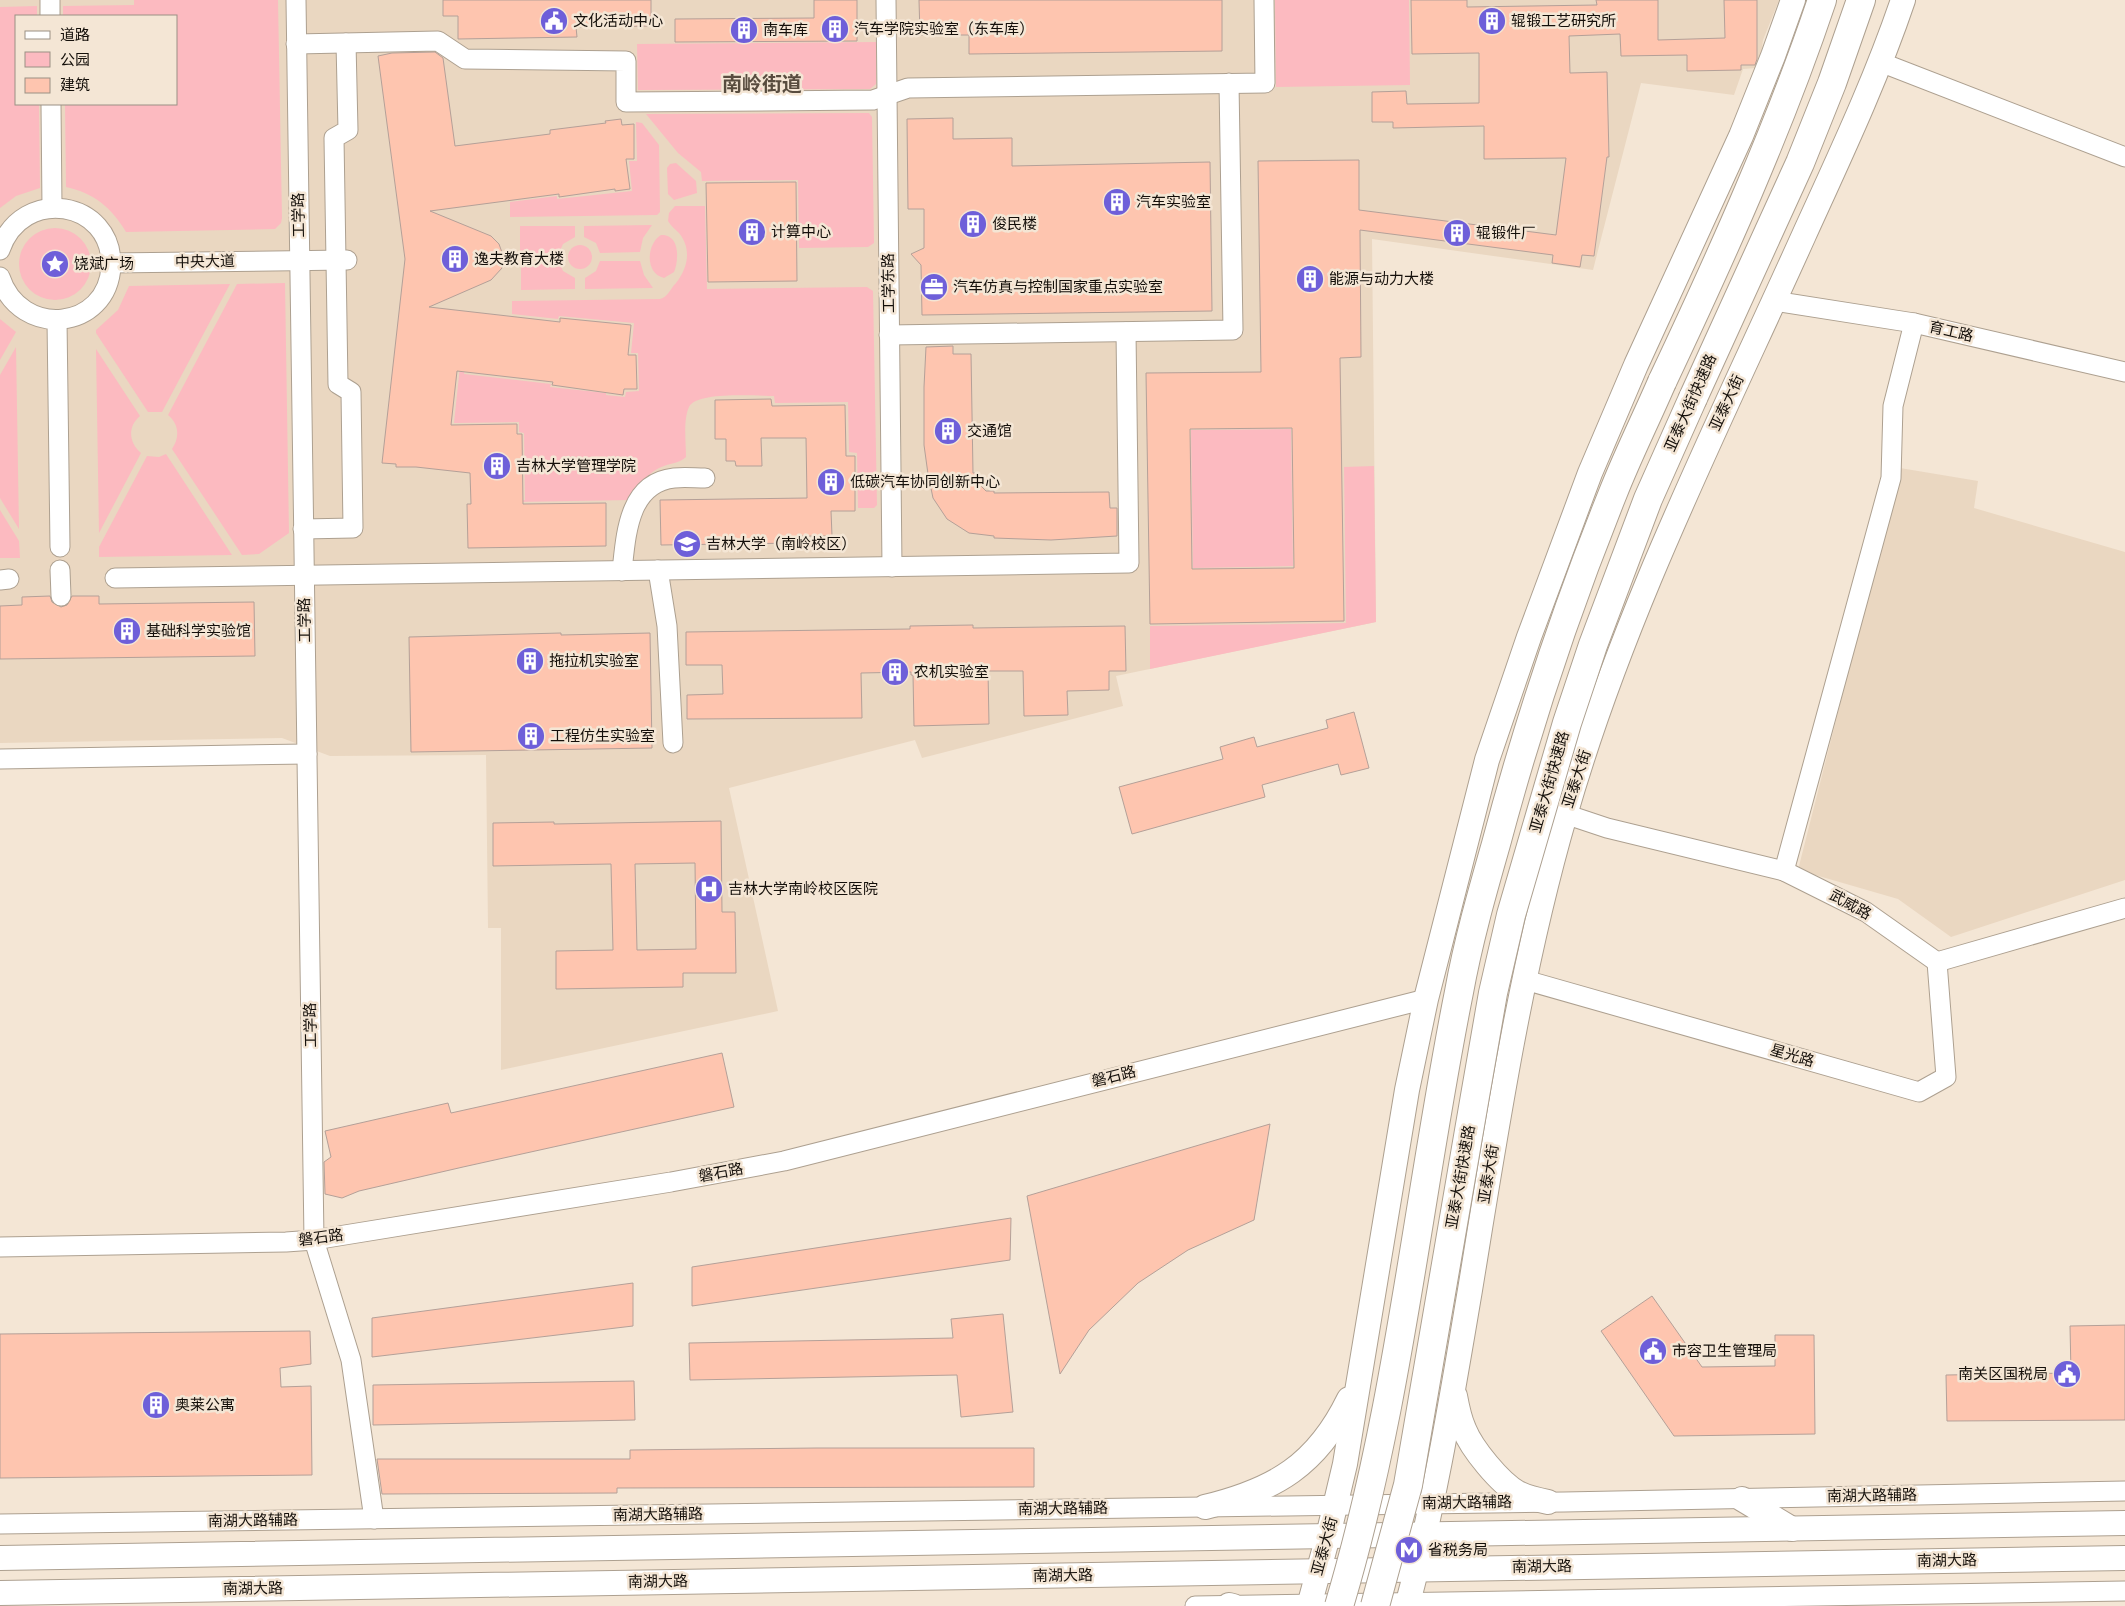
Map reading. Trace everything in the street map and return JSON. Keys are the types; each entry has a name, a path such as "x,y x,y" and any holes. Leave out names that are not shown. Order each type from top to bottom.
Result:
{"highway":[{"name":"亚泰大街快速路","path":"1375,1606 1408,1485 1493,993 1511,915 1567,723 1593,645 1648,499 1800,163 1832,83 1861,0"},
{"path":"1339,1606 1355,1555 1392,1380 1459,990 1478,909 1504,814 1558,640 1615,488 1755,176 1819,5"}],"main road":[{"name":"亚泰大街","path":"1310,1605 1336,1505 1360,1375 1407,1090 1426,999 1487,760 1554,567 1590,473 1740,136 1773,56 1793,0"},
{"name":"亚泰大街","path":"1408,1604 1432,1504 1504,1083 1525,980 1565,814 1613,671 1641,598 1880,62 1903,0"},
{"path":"1206,1507 1236,1499 1261,1489 1283,1478 1302,1464 1319,1448 1333,1428 1360,1375"},
{"path":"1453,1388 1465,1431 1491,1468 1508,1487 1518,1493 1548,1502"},
{"path":"1742,1499 1792,1529"},
{"path":"0,1558 2125,1523"},
{"name":"南湖大路","path":"0,1593 2125,1558"}],"street":[{"path":"50,0 50,15"},
{"name":"工学路","path":"296,0 314,1240 351,1360 374,1519"},
{"name":"工学东路","path":"886,0 892,567"},
{"path":"296,44 438,41 465,59 626,61 626,102 873,100 908,88 1265,82 1264,0"},
{"path":"303,529 353,528 351,392 338,384 342,260 334,138 348,130 346,42"},
{"path":"1880,62 2125,157"},
{"path":"889,335 1232,330 1229,83"},
{"path":"51,105 52,208"},
{"path":"0,250 9,230 17,222 37,210 52,208 72,210 93,222 106,241 111,263 106,287 92,306 72,318 57,320 37,317 16,305 9,297 0,277"},
{"name":"中央大道","path":"111,263 342,260"},
{"name":"育工路","path":"1774,301 1914,323 2125,372"},
{"path":"57,320 60,547"},
{"path":"1784,870 1891,478 1893,406 1914,323"},
{"path":"115,578 1129,563 1126,332"},
{"path":"622,571 626,534 633,509 641,496 651,487 674,478 705,478"},
{"path":"60,570 61,596"},
{"path":"658,570 667,626 673,742"},
{"path":"0,759 307,754"},
{"name":"武威路","path":"1565,814 1607,828 1784,870 1866,912 1937,962"},
{"path":"1937,962 2125,908"},
{"name":"星光路","path":"1525,980 1920,1092 1946,1077 1937,962"},
{"name":"磐石路","path":"0,1247 314,1240 662,1184 784,1161 1426,999"},
{"name":"南湖大路辅路","path":"0,1524 1432,1504 2125,1492"},
{"path":"1195,1606 1408,1604 2125,1590"}],"shaded area":[{"name":"吉林大学（南岭校区）","path":"0,0 1779,0 1763,40 1760,63 1756,68 1743,69 1734,95 1641,83 1593,270 1372,239 1376,622 1116,676 1123,706 922,758 915,740 729,788 778,1011 501,1070 501,928 488,928 486,755 330,756 282,738 0,743"},
{"path":"1900,468 1978,481 1974,508 2125,552 2125,880 1951,937 1898,899 1798,870"}],"green space":[{"path":"134,0 278,0 282,218 281,223 275,229 126,232 115,216 101,203 85,193 66,187 65,105 178,105 178,15 63,15 63,6 134,5"},
{"path":"1275,0 1409,0 1410,85 1276,87"},
{"path":"37,6 37,15 15,15 15,105 39,105 40,188 16,196 0,208 0,7"},
{"path":"876,42 876,84 870,89 638,90 637,44"},
{"path":"869,113 872,117 874,243 868,247 799,248 798,180 702,181 701,172 678,153 646,114"},
{"path":"636,122 642,123 659,145 660,212 657,215 510,217 510,202 557,196 557,199 632,191 629,161 637,161"},
{"path":"676,163 696,181 697,193 674,200 668,194 667,168 670,164"},
{"path":"675,206 705,206 707,289 867,287 873,291 877,505 874,508 858,508 857,453 849,452 848,402 775,403 774,396 742,395 715,396 694,402 689,407 686,418 686,457 681,461 664,466 649,475 641,484 632,500 513,502 525,500 524,433 519,432 519,422 454,423 460,366 465,366 464,374 551,384 550,387 606,393 606,395 625,397 626,392 639,391 638,353 631,353 634,323 559,316 558,319 512,314 512,301 663,298 680,277 687,258 686,245 683,239 668,221 669,213"},
{"path":"652,225 643,238 640,252 600,253 596,243 584,237 584,226"},
{"path":"520,226 575,226 575,237 563,244 559,253 520,254"},
{"name":"饶斌广场","path":"62,228 81,238 89,250 91,264 89,278 81,290 69,298 48,300 29,290 21,278 19,257 29,238 41,230"},
{"path":"661,235 672,239 675,243 677,255 674,272 664,278 653,271 650,258 652,245"},
{"path":"580,245 585,246 591,252 591,262 585,268 580,269 575,268 569,262 568,257 569,252 575,246"},
{"path":"600,261 640,261 644,275 653,288 585,289 585,278 596,271"},
{"path":"521,262 559,262 563,271 575,278 575,289 521,290"},
{"path":"285,283 289,533 259,554 242,555 172,449 175,444 177,431 174,422 168,415 237,284"},
{"path":"230,284 162,412 148,412 96,333 96,330 118,310 129,286"},
{"path":"0,319 16,332 0,360"},
{"path":"16,347 19,529 0,498 0,375"},
{"path":"96,349 140,416 133,424 131,434 134,444 141,453 99,533"},
{"path":"1291,429 1293,566 1193,568 1191,430"},
{"path":"166,454 232,555 99,557 99,547 147,456 159,457"},
{"path":"1374,466 1376,622 1150,669 1150,626 1346,623 1344,467"},
{"path":"0,510 19,541 20,558 0,558"}],"building":[{"name":"文化活动中心","path":"443,0 651,0 651,26 576,27 577,37 458,39 458,16 443,16"},
{"name":"南车库","path":"814,0 857,0 857,41 675,42 675,19 814,18"},
{"path":"919,0 1222,0 1222,51 969,54 969,35 920,35"},
{"path":"1411,0 1467,0 1467,7 1597,5 1596,0 1658,0 1658,40 1725,38 1724,0 1757,0 1757,59 1755,65 1741,65 1741,70 1687,71 1687,55 1621,56 1620,34 1569,36 1570,73 1607,72 1609,157 1607,157 1594,256 1582,255 1580,267 1552,263 1553,255 1360,230 1361,357 1340,358 1344,621 1150,624 1146,373 1261,372 1258,161 1359,160 1359,210 1556,235 1566,158 1484,159 1484,126 1393,128 1393,122 1372,122 1372,92 1406,91 1407,104 1479,103 1479,53 1412,54","holes":["1292,428 1294,568 1192,569 1190,429"]},
{"name":"逸夫教育大楼","path":"435,52 443,58 455,146 550,134 550,130 606,123 605,121 621,119 622,125 634,124 634,159 626,159 630,189 615,191 615,189 559,197 559,194 430,211 491,236 499,244 504,258 502,268 491,280 429,307 560,322 560,318 631,325 628,355 636,355 637,389 624,389 623,395 552,385 553,382 457,371 451,425 517,424 517,434 522,434 523,504 606,503 606,546 468,548 467,504 471,504 470,473 416,467 396,467 396,464 382,463 405,259 378,56 392,53"},
{"name":"汽车实验室","path":"953,118 953,139 1012,138 1012,166 1210,162 1212,311 922,315 921,265 911,254 924,248 924,209 908,209 907,119"},
{"name":"计算中心","path":"796,182 797,281 708,282 706,183"},
{"name":"交通馆","path":"953,346 953,354 971,354 973,473 976,473 976,481 986,491 994,491 994,493 1109,492 1110,508 1117,508 1117,536 1051,540 994,538 994,536 969,533 947,519 933,498 928,474 924,445 924,387 926,347"},
{"name":"低碳汽车协同创新中心","path":"771,399 772,406 845,405 846,456 855,456 855,511 831,511 832,536 798,536 798,543 661,545 660,500 807,498 806,438 761,438 762,466 736,466 735,461 726,461 726,439 715,439 715,400"},
{"name":"基础科学实验馆","path":"50,596 52,602 61,607 67,605 72,596 99,596 99,604 254,602 255,656 0,659 0,606 22,605 22,597"},
{"path":"973,625 973,628 1125,626 1126,671 1109,671 1109,690 1067,691 1068,715 1024,716 1023,671 988,671 989,724 914,726 913,675 911,675 911,672 861,673 862,718 687,719 687,695 723,694 722,665 686,665 686,632 910,629 910,626"},
{"path":"561,633 561,635 650,633 652,748 411,752 409,637"},
{"path":"1354,712 1369,768 1341,775 1338,764 1262,785 1265,797 1132,834 1119,787 1223,759 1220,747 1254,737 1257,747 1328,728 1326,720"},
{"name":"吉林大学南岭校区医院","path":"721,821 722,912 735,912 736,973 683,973 683,987 556,989 556,951 613,950 611,864 493,866 493,823 554,822 554,824","holes":["695,863 696,949 637,950 635,864"]},
{"path":"722,1053 734,1107 359,1191 342,1198 325,1194 324,1162 331,1157 325,1131 448,1103 451,1113"},
{"path":"1270,1124 1254,1220 1188,1250 1138,1283 1089,1330 1060,1374 1027,1196"},
{"path":"1011,1218 1010,1260 692,1306 692,1267"},
{"path":"633,1283 633,1326 372,1357 372,1318"},
{"name":"市容卫生管理局","path":"1652,1296 1702,1367 1775,1366 1775,1335 1814,1335 1815,1434 1674,1436 1601,1331"},
{"path":"1003,1314 1013,1412 961,1417 957,1375 690,1380 689,1343 953,1338 951,1319"},
{"name":"南关区国税局","path":"2125,1325 2125,1420 1947,1421 1946,1375 2071,1373 2070,1326"},
{"name":"奥莱公寓","path":"310,1331 311,1364 280,1368 281,1387 311,1386 312,1475 0,1478 0,1334"},
{"path":"634,1381 635,1420 373,1425 373,1385"},
{"path":"1034,1448 1034,1487 617,1488 617,1493 382,1494 377,1459 630,1459 630,1450"}],"place":[{"name":"文化活动中心","path":"554,21"},
{"name":"辊锻工艺研究所","path":"1492,21"},
{"name":"汽车学院实验室（东车库）","path":"835,29"},
{"name":"南车库","path":"744,30"},
{"name":"汽车实验室","path":"1117,202"},
{"name":"俊民楼","path":"973,224"},
{"name":"计算中心","path":"752,232"},
{"name":"辊锻件厂","path":"1457,233"},
{"name":"逸夫教育大楼","path":"455,259"},
{"name":"饶斌广场","path":"55,264"},
{"name":"能源与动力大楼","path":"1310,279"},
{"name":"汽车仿真与控制国家重点实验室","path":"934,287"},
{"name":"交通馆","path":"948,431"},
{"name":"吉林大学管理学院","path":"497,466"},
{"name":"低碳汽车协同创新中心","path":"831,482"},
{"name":"吉林大学（南岭校区）","path":"687,544"},
{"name":"基础科学实验馆","path":"127,631"},
{"name":"拖拉机实验室","path":"530,661"},
{"name":"农机实验室","path":"895,672"},
{"name":"工程仿生实验室","path":"531,736"},
{"name":"吉林大学南岭校区医院","path":"709,889"},
{"name":"市容卫生管理局","path":"1653,1351"},
{"name":"南关区国税局","path":"2067,1374"},
{"name":"奥莱公寓","path":"156,1405"},
{"name":"省税务局","path":"1409,1550"}],"district":[{"name":"南岭街道","path":"762,85"}]}
